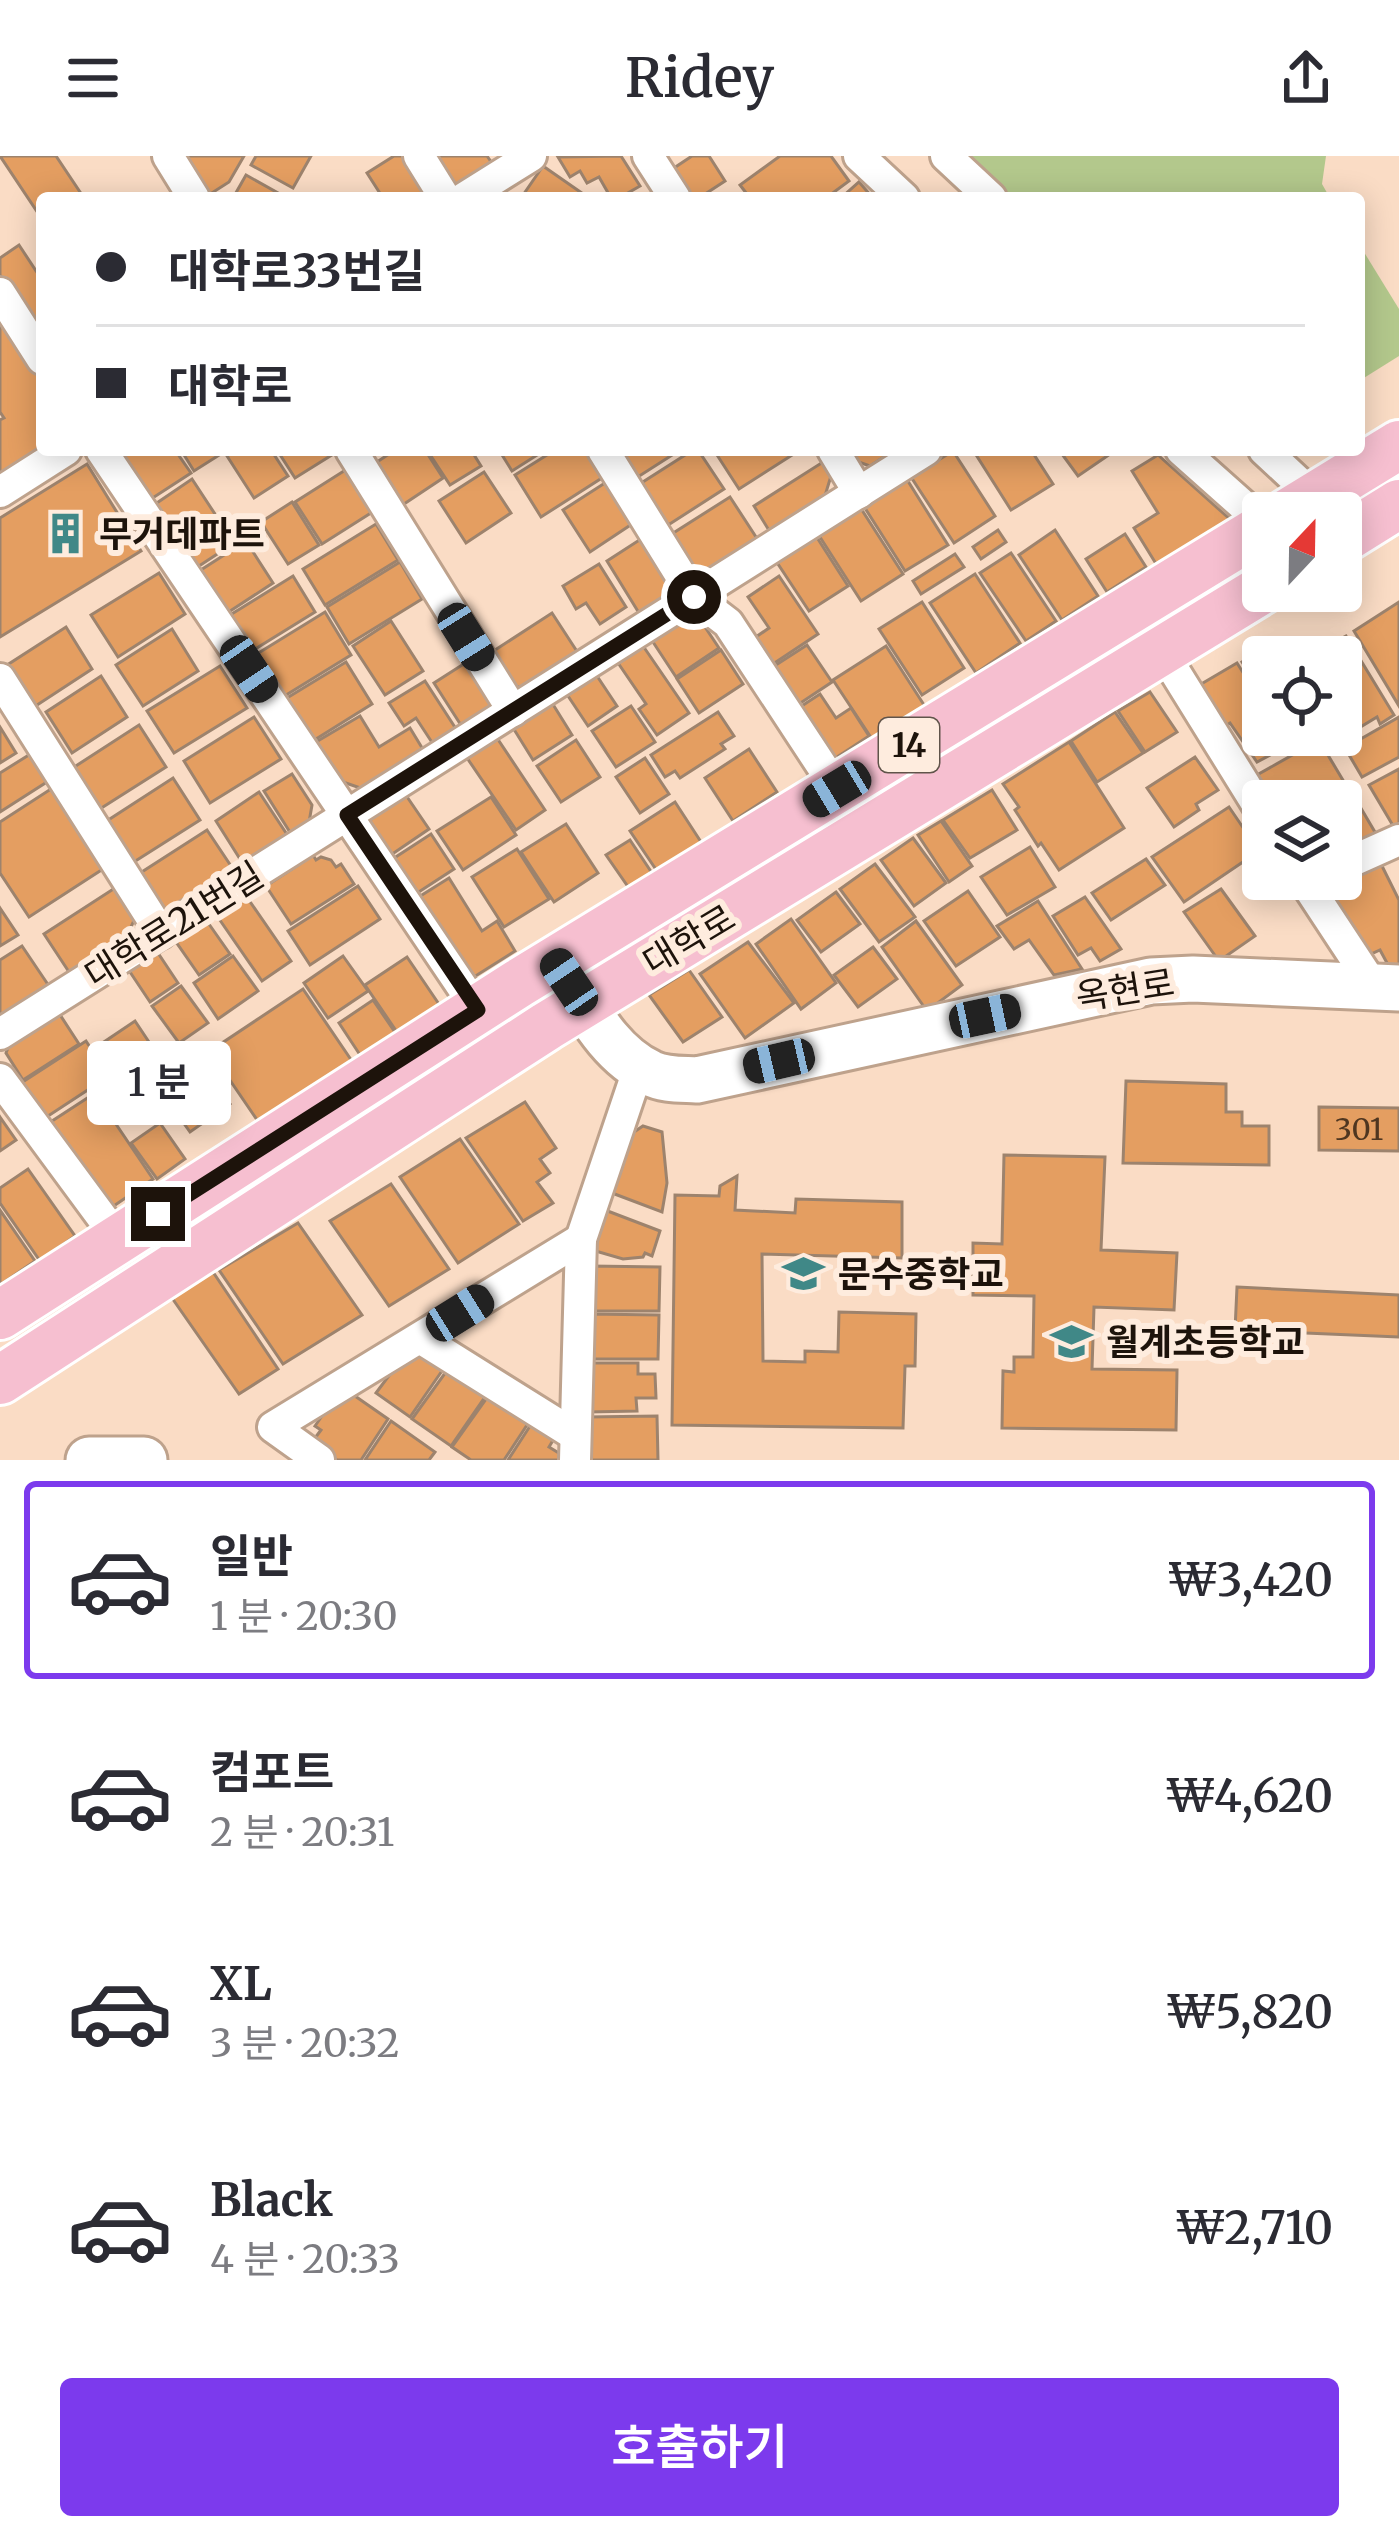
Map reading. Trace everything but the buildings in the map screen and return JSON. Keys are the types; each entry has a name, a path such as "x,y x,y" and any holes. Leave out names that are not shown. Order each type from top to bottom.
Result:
{"main road":[{"path":"1354,492 1399,445"},
{"path":"1362,512 1399,504"},
{"name":"대학로","path":"0,1315 555,961 1242,538"},
{"name":"대학로","path":"0,1380 584,1004 1242,602"},
{"path":"555,961 609,1041 639,1067"},
{"name":"옥현로","path":"639,1067 666,1078 697,1080 1151,981 1386,987"},
{"path":"89,1460 143,1460"}],"street":[{"path":"168,156 190,192"},
{"path":"419,156 441,192"},
{"path":"474,192 531,156"},
{"path":"648,156 671,192"},
{"path":"859,156 898,192"},
{"path":"946,156 985,192"},
{"path":"0,293 36,350"},
{"path":"0,492 57,456"},
{"path":"105,456 478,1010 483,1048 470,1076"},
{"path":"355,456 513,711"},
{"path":"607,456 694,597 728,623 837,789"},
{"path":"837,456 860,493"},
{"name":"대학로21번길","path":"0,1034 917,456"},
{"path":"1187,456 1242,506"},
{"path":"1270,456 1303,492"},
{"path":"1162,650 1242,780"},
{"path":"0,679 161,933"},
{"path":"1362,857 1399,840"},
{"path":"1323,900 1386,987"},
{"path":"574,1448 580,1239 639,1067"},
{"path":"0,1079 118,1239"},
{"path":"320,1460 274,1427 580,1239"},
{"path":"420,1338 574,1448"}],"green space":[{"path":"957,156 1326,156 1322,184 1327,192 996,192"},
{"path":"1365,254 1399,309 1399,356 1365,377"}],"place":[{"name":"무거데파트","path":"65,534"},
{"name":"문수중학교","path":"804,1274"},
{"name":"월계초등학교","path":"1072,1342"}],"route":[{"path":"158,1214 478,1010 347,815 694,597"}]}
